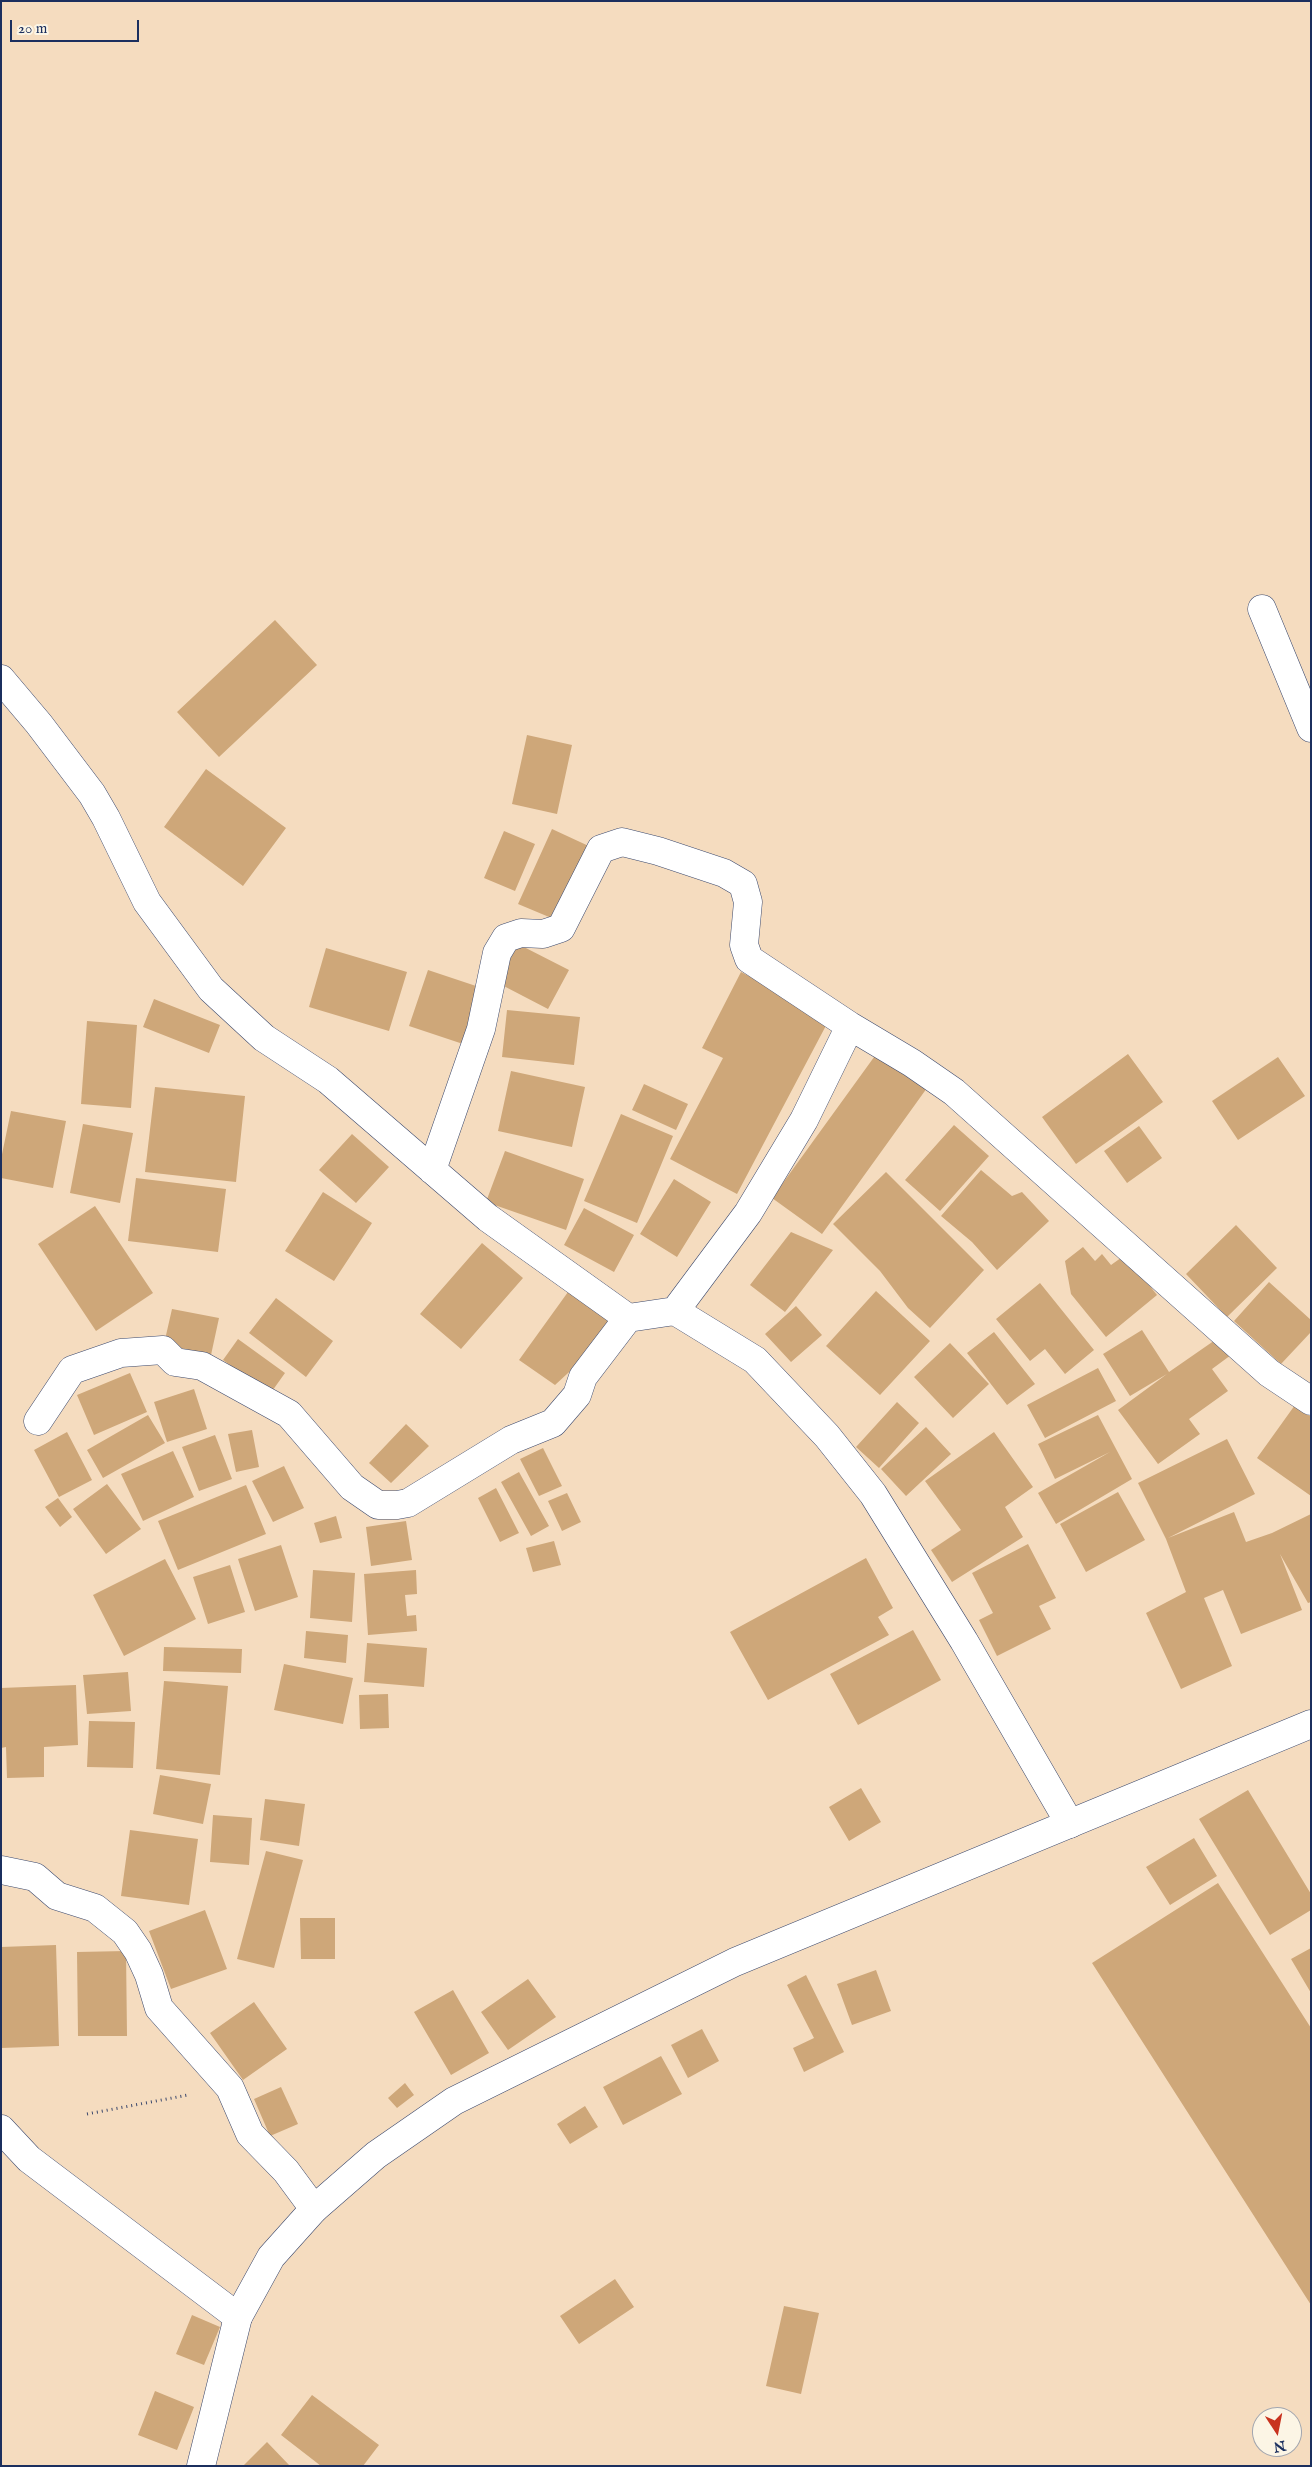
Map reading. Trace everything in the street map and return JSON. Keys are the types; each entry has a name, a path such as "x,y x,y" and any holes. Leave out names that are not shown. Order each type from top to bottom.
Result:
{"main road":[{"path":"1262,609 1311,728"},
{"path":"4,687 39,724 92,794 106,818 147,902 167,933 211,989 264,1038 328,1080 488,1218 628,1318 675,1311 755,1360 827,1436 873,1494 964,1641 1070,1824"},
{"path":"432,1170 481,1028 497,953 506,938 520,933 543,934 561,928 601,848 622,842 658,851 724,873 742,884 748,902 744,945 749,959 850,1026 912,1062 954,1092 1269,1373 1311,1401"},
{"path":"675,1311 748,1213 804,1120 850,1026"},
{"path":"38,1421 72,1370 121,1353 162,1350 175,1362 202,1366 289,1414 352,1487 378,1505 397,1505 408,1502 511,1440 553,1423 577,1395 583,1377 628,1318"},
{"path":"202,2466 238,2316 271,2257 314,2209 376,2155 454,2100 735,1962 1311,1724"},
{"path":"1,1870 36,1877 57,1896 95,1908 125,1932 138,1951 149,1975 159,2008 230,2088 250,2134 286,2171 314,2209"},
{"path":"1,2129 29,2159 238,2316"}],"path":[{"path":"87,2114 230,2088"}],"building":[{"path":"275,620 317,665 219,757 177,712"},
{"path":"527,735 572,745 557,814 512,804"},
{"path":"206,769 286,828 243,886 164,827"},
{"path":"552,829 593,848 561,922 518,904"},
{"path":"504,831 535,844 515,891 484,878"},
{"path":"518,944 569,970 548,1009 498,983"},
{"path":"326,948 407,972 389,1031 309,1007"},
{"path":"428,970 482,988 463,1044 409,1026"},
{"path":"741,972 830,1018 737,1194 670,1159 723,1058 702,1048"},
{"path":"154,999 220,1025 209,1053 143,1027"},
{"path":"507,1010 580,1017 574,1065 502,1057"},
{"path":"87,1021 137,1025 131,1108 81,1104"},
{"path":"877,1053 927,1088 822,1234 772,1198"},
{"path":"1128,1054 1163,1102 1076,1164 1042,1117"},
{"path":"1278,1057 1305,1096 1238,1140 1212,1101"},
{"path":"511,1071 585,1087 572,1147 498,1131"},
{"path":"644,1084 688,1104 676,1130 632,1110"},
{"path":"155,1087 245,1096 236,1182 145,1172"},
{"path":"11,1111 66,1121 53,1188 1,1178 1,1159"},
{"path":"621,1114 673,1136 637,1223 584,1201"},
{"path":"83,1124 133,1133 120,1203 70,1193"},
{"path":"954,1125 989,1156 940,1211 905,1180"},
{"path":"1139,1126 1162,1158 1127,1183 1104,1151"},
{"path":"352,1134 389,1167 356,1203 319,1170"},
{"path":"505,1151 584,1179 566,1230 486,1202"},
{"path":"981,1170 1012,1196 1022,1192 1049,1221 997,1270 972,1242 941,1216"},
{"path":"886,1172 984,1270 930,1328 908,1308 880,1271 833,1224"},
{"path":"136,1178 226,1189 218,1252 128,1241"},
{"path":"674,1179 711,1202 677,1257 640,1234"},
{"path":"323,1192 372,1223 334,1281 285,1251"},
{"path":"95,1206 153,1293 96,1331 38,1244"},
{"path":"584,1208 634,1235 614,1272 564,1245"},
{"path":"1236,1225 1277,1268 1227,1317 1186,1274"},
{"path":"791,1232 833,1250 785,1312 750,1285"},
{"path":"482,1243 523,1278 461,1349 420,1314"},
{"path":"1083,1247 1095,1261 1102,1254 1111,1265 1125,1255 1157,1295 1106,1337 1071,1294 1065,1261"},
{"path":"1269,1282 1311,1320 1311,1332 1281,1364 1234,1321"},
{"path":"1040,1283 1094,1350 1065,1374 1045,1349 1030,1361 996,1319"},
{"path":"876,1291 930,1341 880,1395 826,1346"},
{"path":"568,1292 628,1318 555,1385 519,1360"},
{"path":"276,1298 333,1341 306,1377 249,1333"},
{"path":"796,1306 822,1335 791,1362 765,1334"},
{"path":"172,1309 219,1318 211,1355 164,1344"},
{"path":"1142,1330 1169,1372 1218,1338 1231,1355 1212,1369 1228,1391 1189,1419 1200,1434 1158,1464 1118,1410 1167,1374 1130,1396 1103,1354"},
{"path":"994,1332 1035,1384 1007,1405 967,1353"},
{"path":"238,1339 285,1373 270,1394 223,1360"},
{"path":"950,1343 989,1384 953,1418 914,1377"},
{"path":"1098,1368 1116,1401 1045,1438 1027,1405"},
{"path":"130,1373 147,1412 94,1435 77,1395"},
{"path":"194,1389 207,1429 167,1442 154,1402"},
{"path":"897,1402 919,1423 879,1468 856,1447"},
{"path":"1295,1405 1311,1417 1311,1496 1257,1458"},
{"path":"148,1415 165,1443 103,1478 87,1450"},
{"path":"1098,1415 1132,1479 1056,1524 1038,1493 1110,1452 1055,1479 1038,1444"},
{"path":"406,1424 429,1446 391,1483 369,1463"},
{"path":"926,1427 951,1454 906,1496 881,1469"},
{"path":"252,1430 259,1467 236,1472 228,1434"},
{"path":"67,1432 92,1480 59,1497 34,1450"},
{"path":"994,1432 1033,1487 1005,1507 1023,1537 952,1582 931,1550 961,1530 925,1481"},
{"path":"215,1435 232,1479 199,1491 182,1447"},
{"path":"1227,1439 1255,1494 1168,1538 1234,1512 1246,1542 1272,1533 1311,1514 1311,1602 1308,1603 1280,1554 1302,1610 1241,1634 1223,1590 1204,1598 1232,1666 1181,1689 1146,1613 1186,1592 1166,1539 1138,1483"},
{"path":"543,1448 562,1486 539,1496 520,1459"},
{"path":"173,1451 194,1497 143,1521 121,1474"},
{"path":"284,1466 304,1508 273,1522 252,1481"},
{"path":"519,1472 549,1526 531,1536 501,1482"},
{"path":"107,1484 141,1529 106,1554 73,1509"},
{"path":"246,1485 266,1534 178,1570 158,1521"},
{"path":"496,1488 519,1533 500,1542 478,1498"},
{"path":"1118,1492 1145,1540 1086,1572 1060,1524"},
{"path":"567,1493 581,1522 562,1531 548,1501"},
{"path":"58,1498 72,1517 60,1527 45,1507"},
{"path":"336,1516 342,1538 320,1543 314,1523"},
{"path":"406,1521 412,1560 371,1566 366,1527"},
{"path":"554,1541 561,1565 533,1572 526,1548"},
{"path":"1028,1544 1056,1598 1039,1606 1051,1629 997,1656 979,1620 993,1613 972,1573"},
{"path":"281,1545 298,1597 255,1611 238,1559"},
{"path":"866,1558 893,1608 878,1617 889,1635 768,1700 730,1632"},
{"path":"165,1559 196,1619 124,1656 93,1595"},
{"path":"230,1565 245,1612 208,1624 193,1577"},
{"path":"313,1570 355,1573 352,1622 310,1618"},
{"path":"416,1570 417,1594 405,1595 407,1616 416,1615 417,1631 368,1635 364,1574"},
{"path":"913,1630 941,1680 858,1725 830,1674"},
{"path":"306,1631 348,1635 346,1663 304,1658"},
{"path":"367,1643 427,1648 424,1687 364,1682"},
{"path":"164,1647 242,1649 241,1673 163,1671"},
{"path":"284,1664 353,1678 343,1724 274,1710"},
{"path":"128,1672 131,1711 87,1714 83,1675"},
{"path":"164,1681 228,1686 220,1775 156,1769"},
{"path":"76,1685 78,1745 44,1747 44,1777 7,1778 6,1747 1,1748 1,1688"},
{"path":"388,1694 389,1728 360,1729 359,1695"},
{"path":"89,1721 135,1722 133,1768 87,1767"},
{"path":"160,1775 211,1784 203,1824 153,1814"},
{"path":"861,1788 881,1822 849,1841 829,1807"},
{"path":"1248,1790 1311,1894 1311,1910 1270,1935 1199,1819"},
{"path":"265,1799 305,1804 299,1846 260,1840"},
{"path":"213,1815 252,1818 249,1865 210,1862"},
{"path":"130,1830 198,1839 189,1905 121,1896"},
{"path":"1194,1838 1217,1876 1170,1905 1146,1867"},
{"path":"266,1851 303,1860 274,1968 237,1959"},
{"path":"1218,1883 1311,2028 1311,2305 1092,1963"},
{"path":"205,1910 227,1969 171,1989 149,1931"},
{"path":"300,1918 335,1918 335,1959 301,1959"},
{"path":"56,1945 59,2046 1,2048 1,1947"},
{"path":"1311,1948 1311,1993 1291,1959"},
{"path":"126,1951 127,2036 78,2036 77,1952"},
{"path":"876,1970 891,2011 852,2025 837,1984"},
{"path":"806,1975 844,2052 804,2072 793,2048 814,2038 787,1985"},
{"path":"528,1979 556,2017 508,2050 481,2012"},
{"path":"453,1990 489,2053 451,2075 414,2012"},
{"path":"254,2002 287,2049 243,2080 210,2033"},
{"path":"702,2029 719,2061 688,2078 671,2045"},
{"path":"661,2056 682,2094 623,2125 603,2087"},
{"path":"405,2083 414,2095 397,2108 388,2098"},
{"path":"281,2087 298,2124 270,2136 254,2099"},
{"path":"585,2106 598,2127 570,2144 557,2124"},
{"path":"615,2279 634,2307 579,2344 560,2316"},
{"path":"784,2306 819,2313 801,2394 766,2386"},
{"path":"192,2315 220,2327 204,2365 176,2354"},
{"path":"155,2391 194,2407 177,2450 138,2435"},
{"path":"312,2395 379,2445 363,2466 321,2466 281,2435"},
{"path":"267,2442 290,2466 243,2466"}]}
